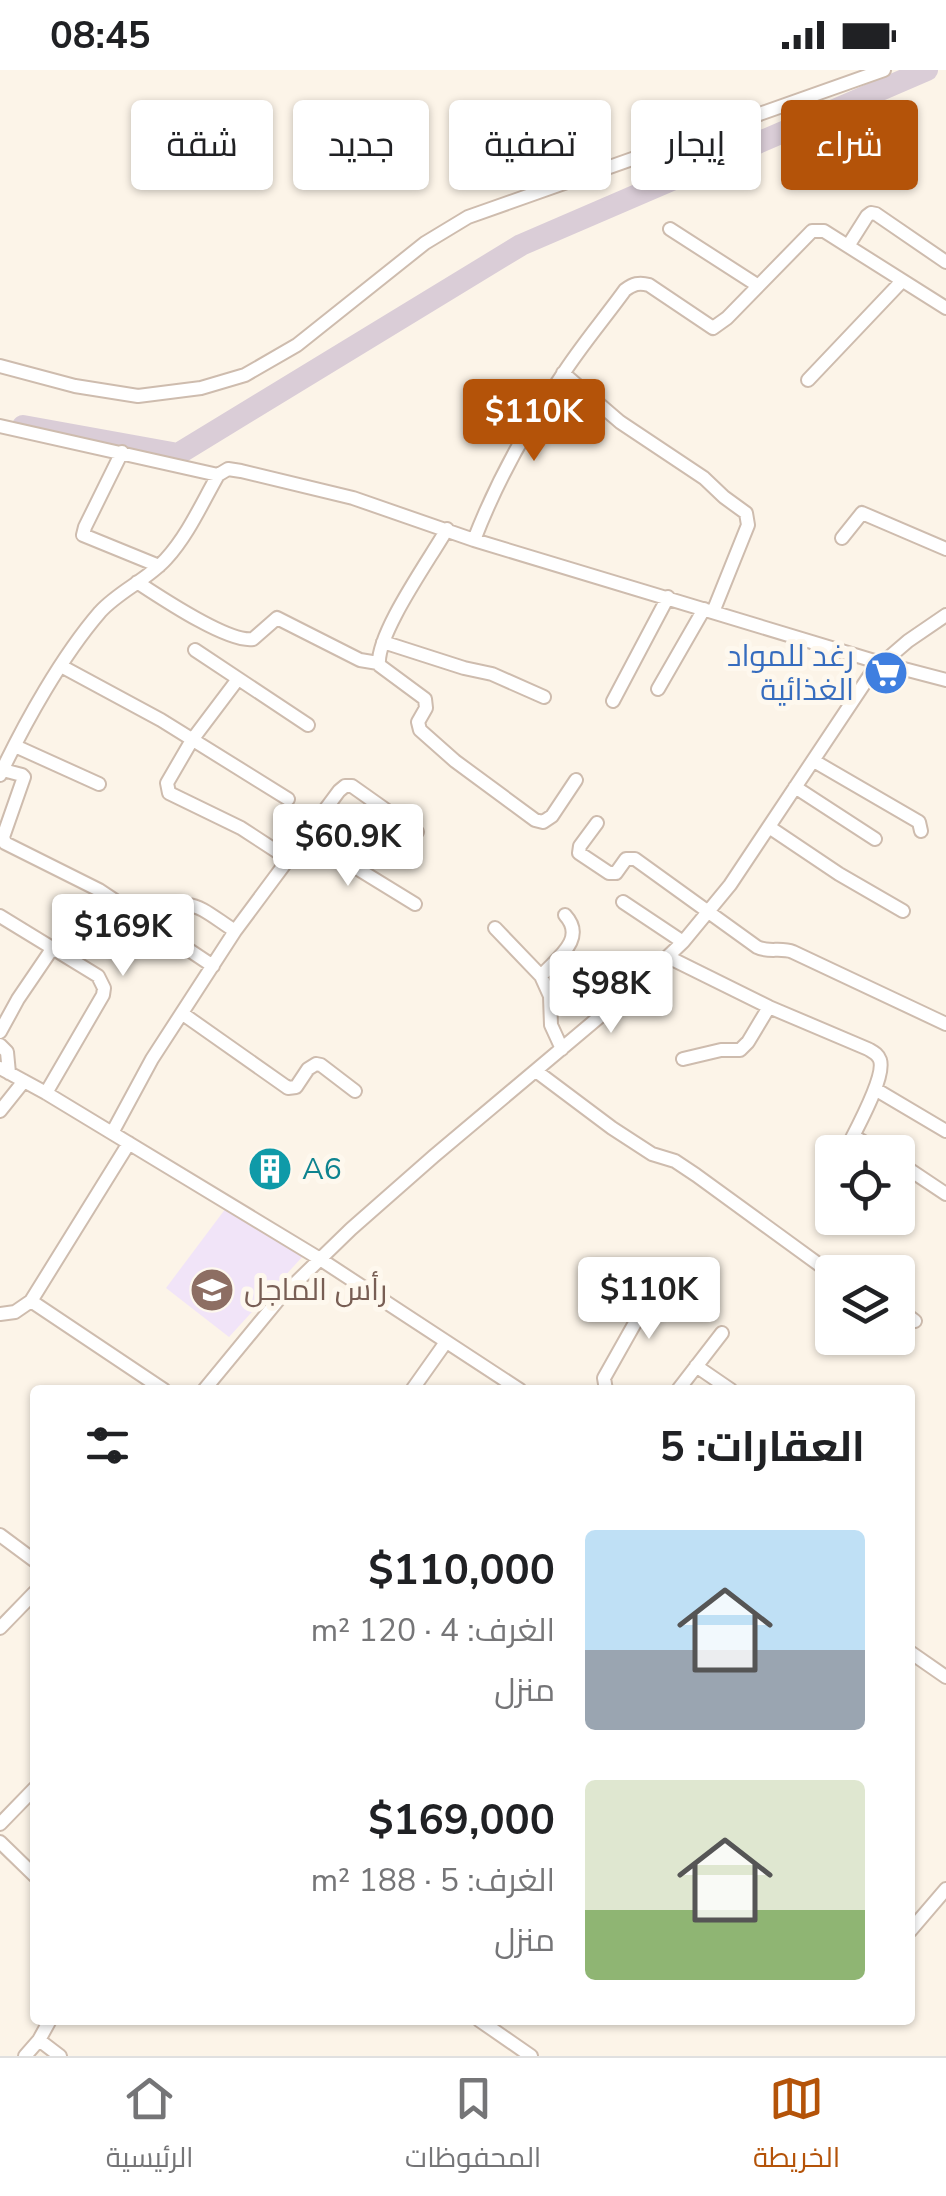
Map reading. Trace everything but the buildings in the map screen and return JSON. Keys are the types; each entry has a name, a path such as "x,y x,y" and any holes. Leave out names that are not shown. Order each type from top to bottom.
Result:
{"street":[{"path":"0,366 75,386 138,396 201,388 246,375 297,345 426,244 468,218 884,70"},
{"path":"848,246 871,213 946,262"},
{"path":"670,229 757,286"},
{"path":"474,540 506,470 563,374 632,285 649,286 713,328 812,232 824,231 946,308"},
{"path":"808,380 902,281"},
{"path":"563,374 620,422 704,478 746,513 748,526 708,610 658,688"},
{"path":"0,426 218,474"},
{"path":"122,452 83,535 159,566"},
{"path":"213,966 99,890 5,843 3,837 24,777 1,772 61,666 102,609 159,566 184,534 218,474 228,469 353,498 474,540 946,680"},
{"path":"842,538 862,513 946,549"},
{"path":"447,529 394,618 378,663 425,699 426,708 418,722 420,730 455,761 536,820 543,822 552,816 576,780"},
{"path":"137,582 188,614 240,639 253,639 277,618 360,660 378,663"},
{"path":"613,701 668,596"},
{"path":"208,1385 259,1321 390,1194 683,942 708,914 880,663 946,614"},
{"path":"384,642 492,674 544,698"},
{"path":"195,650 308,725"},
{"path":"61,666 142,709 288,800"},
{"path":"238,679 192,740 167,782 169,793 240,828 287,858"},
{"path":"15,746 99,784"},
{"path":"814,761 908,814 919,822 921,831"},
{"path":"112,1133 152,1059 235,931 339,791 352,786 418,832"},
{"path":"795,787 875,839"},
{"path":"597,823 579,850 612,874 626,859 634,858 761,949 793,952 946,1024"},
{"path":"769,827 903,911"},
{"path":"310,831 345,861 415,904"},
{"path":"623,902 683,942"},
{"path":"150,924 176,905 193,904 235,931"},
{"path":"541,976 573,941 574,927 566,915"},
{"path":"0,916 98,976 104,988 46,1092"},
{"path":"495,928 541,976 550,996 551,1025 562,1049"},
{"path":"0,1032 52,949"},
{"path":"668,957 875,1053 881,1064 875,1088 852,1135"},
{"path":"683,1059 740,1050 769,1007"},
{"path":"182,1014 288,1088 296,1087 316,1064 354,1090"},
{"path":"0,1045 7,1052 5,1070 320,1260 512,1385"},
{"path":"536,1071 612,1128 652,1154 675,1161 696,1175 815,1262"},
{"path":"0,1111 24,1081"},
{"path":"875,1088 946,1132"},
{"path":"0,1314 15,1312 31,1301 129,1143"},
{"path":"915,1173 946,1194"},
{"path":"605,1385 604,1378 653,1292"},
{"path":"31,1301 157,1385"},
{"path":"682,1385 722,1333"},
{"path":"416,1385 446,1342"},
{"path":"696,1366 724,1385"},
{"path":"0,1535 30,1556"},
{"path":"0,1628 30,1597"},
{"path":"915,1655 946,1677"},
{"path":"0,1824 30,1793"},
{"path":"0,1842 30,1871"},
{"path":"915,1925 946,1889"},
{"path":"25,2056 47,2025"},
{"path":"486,2025 531,2056"},
{"path":"39,2040 60,2056"}],"shaded area":[{"path":"226,1208 304,1255 229,1337 166,1288"}],"taxiway":[{"path":"23,426 178,454 521,245 927,70"}],"place":[{"name":"رغد للمواد الغذائية","path":"886,673"},
{"name":"A6","path":"270,1169"},
{"name":"رأس الماجل","path":"212,1290"}]}
